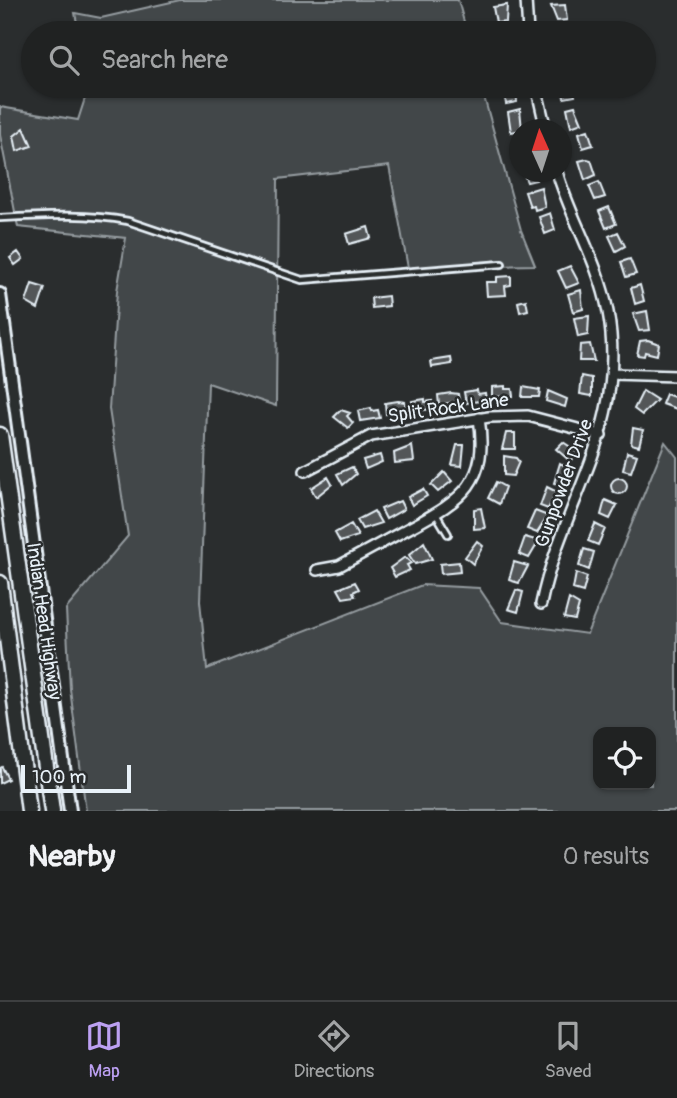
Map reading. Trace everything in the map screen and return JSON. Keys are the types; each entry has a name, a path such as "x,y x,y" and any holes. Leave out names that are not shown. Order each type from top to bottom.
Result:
{"highway":[{"name":"Indian Head Highway","path":"0,435 52,811"},
{"name":"Indian Head Highway","path":"0,583 29,811"}],"street":[{"path":"526,0 527,21"},
{"path":"539,98 544,119"},
{"name":"Gunpowder Drive","path":"541,604 555,557 601,435 612,374 611,335 605,299 561,182"},
{"path":"0,294 70,811"},
{"path":"612,374 677,376"},
{"name":"Split Rock Lane","path":"305,471 371,436 479,418 528,416 601,435"},
{"path":"317,570 339,566 436,513 464,493 478,471 483,444 479,418"}],"lane":[{"path":"0,218 61,215 128,221 302,280 502,264"},
{"path":"436,513 449,534"}],"shaded area":[{"path":"180,0 458,0 464,21 77,21 75,13 101,18"},
{"path":"85,98 484,98 521,230 535,265 408,268 389,166 278,179 276,406 208,383 200,601 207,669 422,585 479,588 502,622 587,634 665,442 677,457 677,811 86,811 70,689 66,609 128,536 109,409 117,291 126,238 18,227 0,135 0,107 78,120"}],"building":[{"path":"507,5 506,21 496,21 493,7"},
{"path":"565,5 567,20 557,21 551,6"},
{"path":"505,98 517,98 517,102 506,104"},
{"path":"575,106 582,123 572,127 567,108"},
{"path":"520,109 521,119 509,119 508,112"},
{"path":"24,128 32,146 17,151 14,136"},
{"path":"588,130 593,145 583,148 579,133"},
{"path":"591,160 596,175 585,180 579,161"},
{"path":"599,182 605,197 595,200 589,186"},
{"path":"541,187 545,207 535,210 534,206 530,207 525,192"},
{"path":"609,207 616,224 606,228 599,211"},
{"path":"550,213 555,230 545,234 539,217"},
{"path":"368,227 371,238 349,244 346,234"},
{"path":"618,232 625,246 616,251 609,236"},
{"path":"18,252 23,259 15,265 10,258"},
{"path":"630,259 636,274 626,277 621,262"},
{"path":"570,266 579,283 566,288 558,271"},
{"path":"511,276 511,285 505,286 506,295 487,296 486,282 497,282 497,277"},
{"path":"32,284 45,288 38,309 26,302"},
{"path":"640,285 644,301 635,304 631,288"},
{"path":"581,290 583,309 573,312 568,294"},
{"path":"388,296 389,306 372,308 371,298"},
{"path":"526,300 528,310 520,312 518,302"},
{"path":"647,311 650,330 639,331 633,314"},
{"path":"589,316 588,335 578,337 574,318"},
{"path":"648,340 659,344 657,355 645,352 644,356 637,355 640,341"},
{"path":"590,344 594,361 579,361 580,345"},
{"path":"451,358 452,364 432,367 431,361"},
{"path":"582,376 592,378 592,396 580,394"},
{"path":"505,386 505,389 512,389 513,396 492,397 492,387"},
{"path":"523,387 540,390 539,397 522,397"},
{"path":"477,390 478,394 485,393 486,400 466,403 464,392"},
{"path":"548,391 567,399 565,407 546,401"},
{"path":"643,391 657,400 642,415 634,409"},
{"path":"458,394 459,401 439,405 438,395"},
{"path":"666,394 677,398 677,409 662,404"},
{"path":"425,399 425,402 432,401 433,409 413,411 412,401"},
{"path":"405,402 406,410 386,414 385,403"},
{"path":"371,408 372,411 378,410 380,418 360,421 358,411"},
{"path":"341,410 350,413 347,416 353,423 348,428 334,417"},
{"path":"633,428 643,430 639,446 631,444"},
{"path":"506,433 515,433 515,449 502,449"},
{"path":"563,442 578,452 570,461 556,449"},
{"path":"457,445 464,445 462,466 452,465"},
{"path":"412,446 414,461 395,463 394,453"},
{"path":"627,452 637,455 631,472 623,470"},
{"path":"380,455 382,462 366,469 363,460"},
{"path":"504,456 516,458 519,462 513,476 504,475"},
{"path":"560,463 569,468 561,486 554,483"},
{"path":"352,467 356,474 343,485 337,474"},
{"path":"444,472 452,481 438,492 431,485"},
{"path":"328,477 332,484 316,497 311,488"},
{"path":"619,478 625,480 625,492 619,494 613,492 611,486 613,480"},
{"path":"496,482 505,487 499,504 488,498"},
{"path":"547,487 557,492 548,509 540,506"},
{"path":"423,489 427,496 412,505 408,497"},
{"path":"605,500 617,505 610,519 601,515"},
{"path":"400,501 404,509 386,519 381,509"},
{"path":"481,508 485,528 474,529 474,509"},
{"path":"374,511 381,523 362,529 357,520"},
{"path":"535,511 548,516 537,533 527,529"},
{"path":"351,524 358,536 340,542 335,533"},
{"path":"595,524 605,529 598,545 588,541"},
{"path":"525,537 539,541 529,558 519,554"},
{"path":"477,541 483,546 473,564 465,557"},
{"path":"424,542 432,559 415,564 409,555"},
{"path":"584,549 594,552 589,570 579,566"},
{"path":"405,557 411,563 407,565 410,570 395,577 390,568"},
{"path":"459,562 460,572 441,574 440,564"},
{"path":"514,562 528,566 519,583 509,580"},
{"path":"576,573 587,577 583,592 573,589"},
{"path":"355,582 359,589 353,592 355,596 343,598 338,589"},
{"path":"516,590 523,592 518,612 508,609"},
{"path":"569,599 579,605 575,620 564,618"},
{"path":"2,767 8,779 0,783 0,768"}]}
